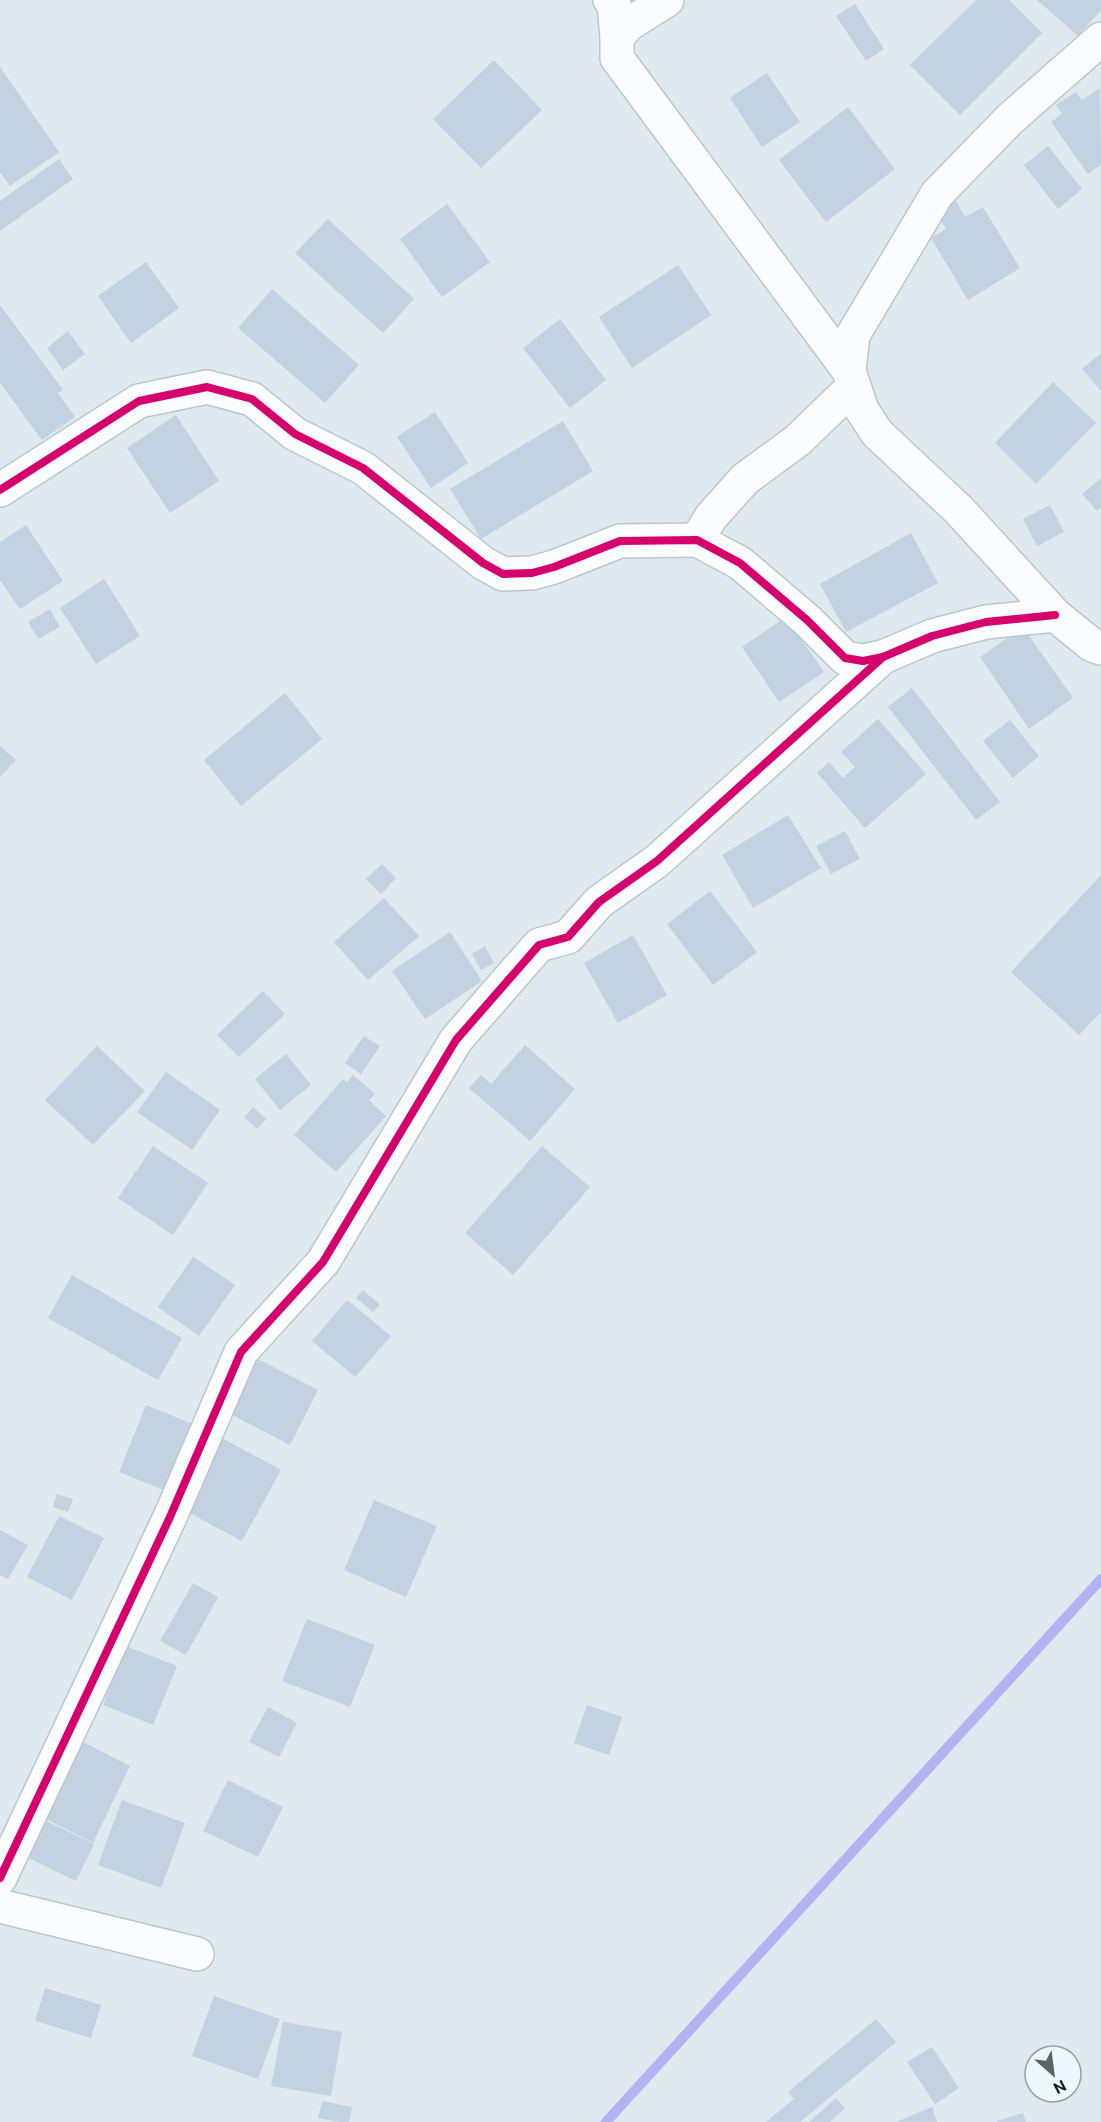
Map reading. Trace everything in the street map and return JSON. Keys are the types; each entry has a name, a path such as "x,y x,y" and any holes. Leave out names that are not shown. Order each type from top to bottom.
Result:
{"street":[{"path":"610,0 614,4 616,58 851,379 862,410 877,433 959,510 1055,615 1092,645 1101,648"},
{"path":"617,37 629,24 667,0"},
{"path":"697,540 711,517 745,479 798,440 851,379 853,335 937,194 1010,118 1101,39"},
{"path":"0,490 139,401 207,387 252,399 296,434 363,468 483,563 503,574 532,573 554,567 620,541 697,540 740,563 807,620 845,658 863,661 883,657 932,636 986,622 1055,615"},
{"path":"0,1878 170,1517 241,1352 322,1262 456,1040 539,945 568,937 599,903 657,861 883,657"},
{"path":"0,1906 197,1954"}],"building":[{"path":"976,0 1009,0 1042,33 960,115 910,65"},
{"path":"1037,0 1101,0 1101,10 1078,36"},
{"path":"855,4 884,49 866,61 836,16"},
{"path":"494,60 542,110 481,168 433,119"},
{"path":"0,67 59,152 10,186 0,172"},
{"path":"767,73 800,122 762,147 730,98"},
{"path":"1100,88 1101,165 1088,174 1051,122 1062,114 1056,105 1076,92 1082,100"},
{"path":"848,107 895,169 826,222 779,160"},
{"path":"1048,146 1082,189 1058,209 1024,165"},
{"path":"59,159 73,179 0,231 0,201"},
{"path":"956,201 965,217 983,207 1020,268 968,300 931,238 946,229 936,213"},
{"path":"447,204 490,262 442,297 400,239"},
{"path":"328,219 414,299 383,333 295,253"},
{"path":"146,262 179,308 131,343 98,296"},
{"path":"678,265 711,315 632,368 599,317"},
{"path":"272,289 359,365 325,403 238,328"},
{"path":"0,305 63,390 58,393 75,417 42,440 0,383"},
{"path":"560,319 606,380 570,408 523,348"},
{"path":"68,331 85,354 63,370 47,348"},
{"path":"1101,353 1101,391 1082,369"},
{"path":"1053,382 1096,423 1036,484 995,443"},
{"path":"435,412 468,463 431,488 397,437"},
{"path":"176,415 219,481 170,513 127,448"},
{"path":"563,421 593,471 481,539 450,489"},
{"path":"1101,478 1101,507 1097,511 1082,494"},
{"path":"1050,505 1064,532 1037,546 1023,519"},
{"path":"26,525 63,581 20,609 0,580 0,542"},
{"path":"911,533 938,583 846,632 820,584"},
{"path":"104,579 140,636 96,664 60,608"},
{"path":"50,609 60,627 38,639 28,622"},
{"path":"786,617 824,672 779,702 742,647"},
{"path":"1023,627 1073,698 1029,729 980,657"},
{"path":"912,688 1000,802 976,820 888,707"},
{"path":"285,693 322,739 241,806 204,760"},
{"path":"878,719 926,774 865,828 817,773 829,762 843,778 855,767 841,752"},
{"path":"1010,720 1039,756 1013,778 983,741"},
{"path":"0,746 16,760 0,777"},
{"path":"788,815 821,868 753,908 722,855"},
{"path":"845,831 860,859 831,874 816,846"},
{"path":"382,864 396,878 381,894 366,879"},
{"path":"1101,875 1101,1012 1079,1035 1011,972"},
{"path":"710,891 757,952 713,985 667,924"},
{"path":"384,898 419,936 368,980 334,942"},
{"path":"450,932 482,981 425,1019 392,971"},
{"path":"633,935 667,995 618,1023 584,963"},
{"path":"485,946 494,963 481,970 472,954"},
{"path":"263,991 285,1014 239,1057 217,1035"},
{"path":"364,1036 380,1046 361,1074 345,1063"},
{"path":"525,1045 575,1089 530,1141 469,1088 481,1075 491,1084"},
{"path":"97,1046 145,1091 93,1145 45,1100"},
{"path":"286,1054 311,1085 280,1110 255,1079"},
{"path":"166,1072 220,1110 192,1150 137,1112"},
{"path":"353,1075 375,1094 369,1100 386,1116 336,1172 294,1135 343,1079 347,1082"},
{"path":"253,1107 266,1119 257,1129 244,1117"},
{"path":"153,1146 208,1183 173,1235 118,1198"},
{"path":"542,1146 590,1187 513,1275 465,1233"},
{"path":"193,1257 235,1285 199,1336 158,1307"},
{"path":"72,1275 182,1338 158,1380 48,1318"},
{"path":"363,1290 380,1305 373,1312 356,1298"},
{"path":"347,1300 391,1336 355,1377 312,1341"},
{"path":"250,1355 318,1390 290,1445 221,1409"},
{"path":"146,1405 202,1428 174,1494 119,1472"},
{"path":"222,1438 281,1470 242,1541 184,1510"},
{"path":"57,1494 73,1499 68,1512 53,1507"},
{"path":"374,1500 437,1526 406,1597 344,1570"},
{"path":"59,1516 104,1538 72,1600 27,1577"},
{"path":"0,1530 28,1545 8,1579 0,1575"},
{"path":"193,1583 218,1597 186,1655 160,1641"},
{"path":"307,1619 375,1645 350,1707 282,1681"},
{"path":"126,1646 177,1666 153,1725 103,1705"},
{"path":"587,1705 622,1717 609,1755 574,1743"},
{"path":"268,1707 297,1723 279,1757 249,1742"},
{"path":"77,1739 130,1766 93,1843 40,1816"},
{"path":"228,1780 283,1807 258,1857 203,1831"},
{"path":"122,1800 185,1823 161,1888 98,1865"},
{"path":"40,1818 94,1844 76,1881 22,1855"},
{"path":"45,1988 101,2005 91,2038 35,2021"},
{"path":"214,1996 280,2019 258,2079 192,2056"},
{"path":"876,2019 896,2042 800,2122 766,2122 794,2099 788,2092"},
{"path":"283,2022 342,2032 331,2096 271,2086"},
{"path":"932,2047 959,2088 935,2104 907,2062"},
{"path":"836,2098 845,2108 830,2122 809,2122"},
{"path":"322,2101 352,2107 349,2122 318,2118"},
{"path":"932,2107 937,2122 896,2122"},
{"path":"1023,2113 1026,2122 997,2122 997,2121"}],"waterway":[{"path":"606,2122 1101,1579"}],"cycle path":[{"path":"0,490 139,401 207,387 252,399 295,434 363,468 483,563 503,574 532,573 554,567 620,541 697,540 740,563 807,620 845,658 863,661 883,657 932,636 986,622 1055,615"},
{"path":"0,1878 170,1517 241,1352 323,1262 456,1040 539,945 568,937 599,902 657,861 883,657"}]}
